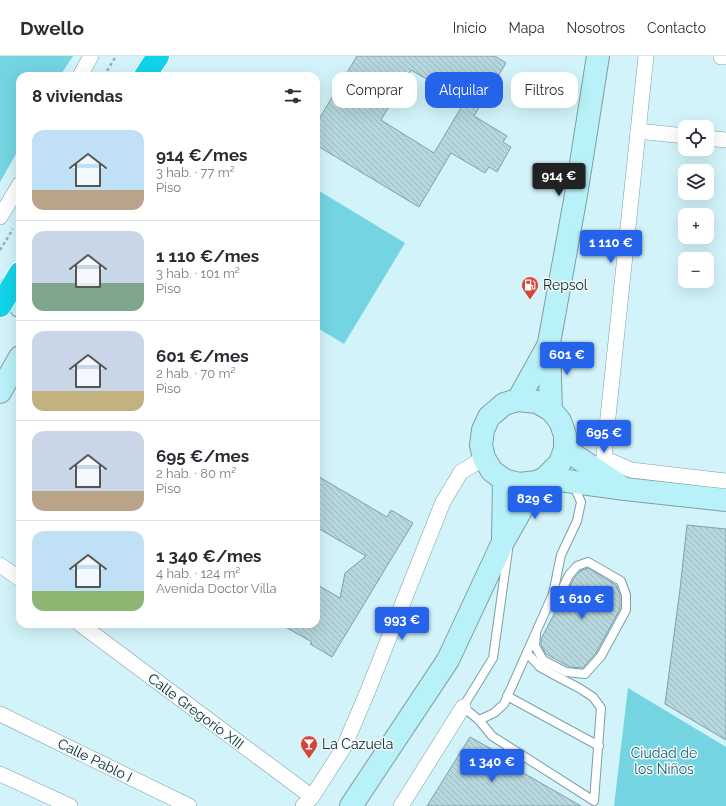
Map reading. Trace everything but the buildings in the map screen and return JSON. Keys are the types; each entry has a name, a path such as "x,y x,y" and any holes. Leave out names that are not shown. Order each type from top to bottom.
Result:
{"highway":[{"path":"148,72 158,56"},
{"path":"0,306 16,280"}],"main road":[{"path":"551,410 550,343 576,195 598,56"},
{"path":"518,400 550,343"},
{"path":"0,392 16,365"},
{"path":"351,806 448,660 507,535 541,480 560,463 565,449 565,435 560,421 551,410 537,402 518,400 504,404 489,417 483,430 481,445 484,458 492,471 504,480 519,484 541,480 572,481 625,489 726,500"},
{"path":"565,449 603,466 625,489"},
{"path":"504,480 507,535"}],"street":[{"path":"82,72 91,56"},
{"path":"646,56 603,466 726,481"},
{"path":"638,131 678,135"},
{"path":"714,139 726,140"},
{"path":"0,217 16,191"},
{"path":"308,802 344,747 443,502 461,472 484,458"},
{"path":"0,564 16,577"},
{"name":"Calle Gregorio XIII","path":"85,628 308,802"},
{"path":"401,806 463,707"},
{"name":"Calle Pablo I","path":"0,714 189,806"},
{"path":"0,774 70,806"}],"lane":[{"path":"479,720 494,713 504,704 553,594 561,555 577,521 581,502 572,481"},
{"path":"507,535 493,658 463,707 479,720 492,736 594,801 601,708 593,697 540,667 527,653"},
{"path":"536,633 535,646 543,660 566,672 585,674 602,656 618,626 626,610 626,595 621,581 588,562 577,566 569,575 560,596 548,606"},
{"path":"507,696 599,746"}],"path":[{"path":"106,72 116,56"},
{"path":"0,250 16,223"}],"green space":[{"path":"0,56 73,56 63,72 16,72 16,154 0,182"},
{"path":"320,191 405,243 344,344 320,329"},
{"name":"Ciudad de los Niños","path":"628,688 726,747 726,806 614,806"}],"place":[{"name":"Repsol","path":"530,300"},
{"name":"La Cazuela","path":"309,759"}]}
